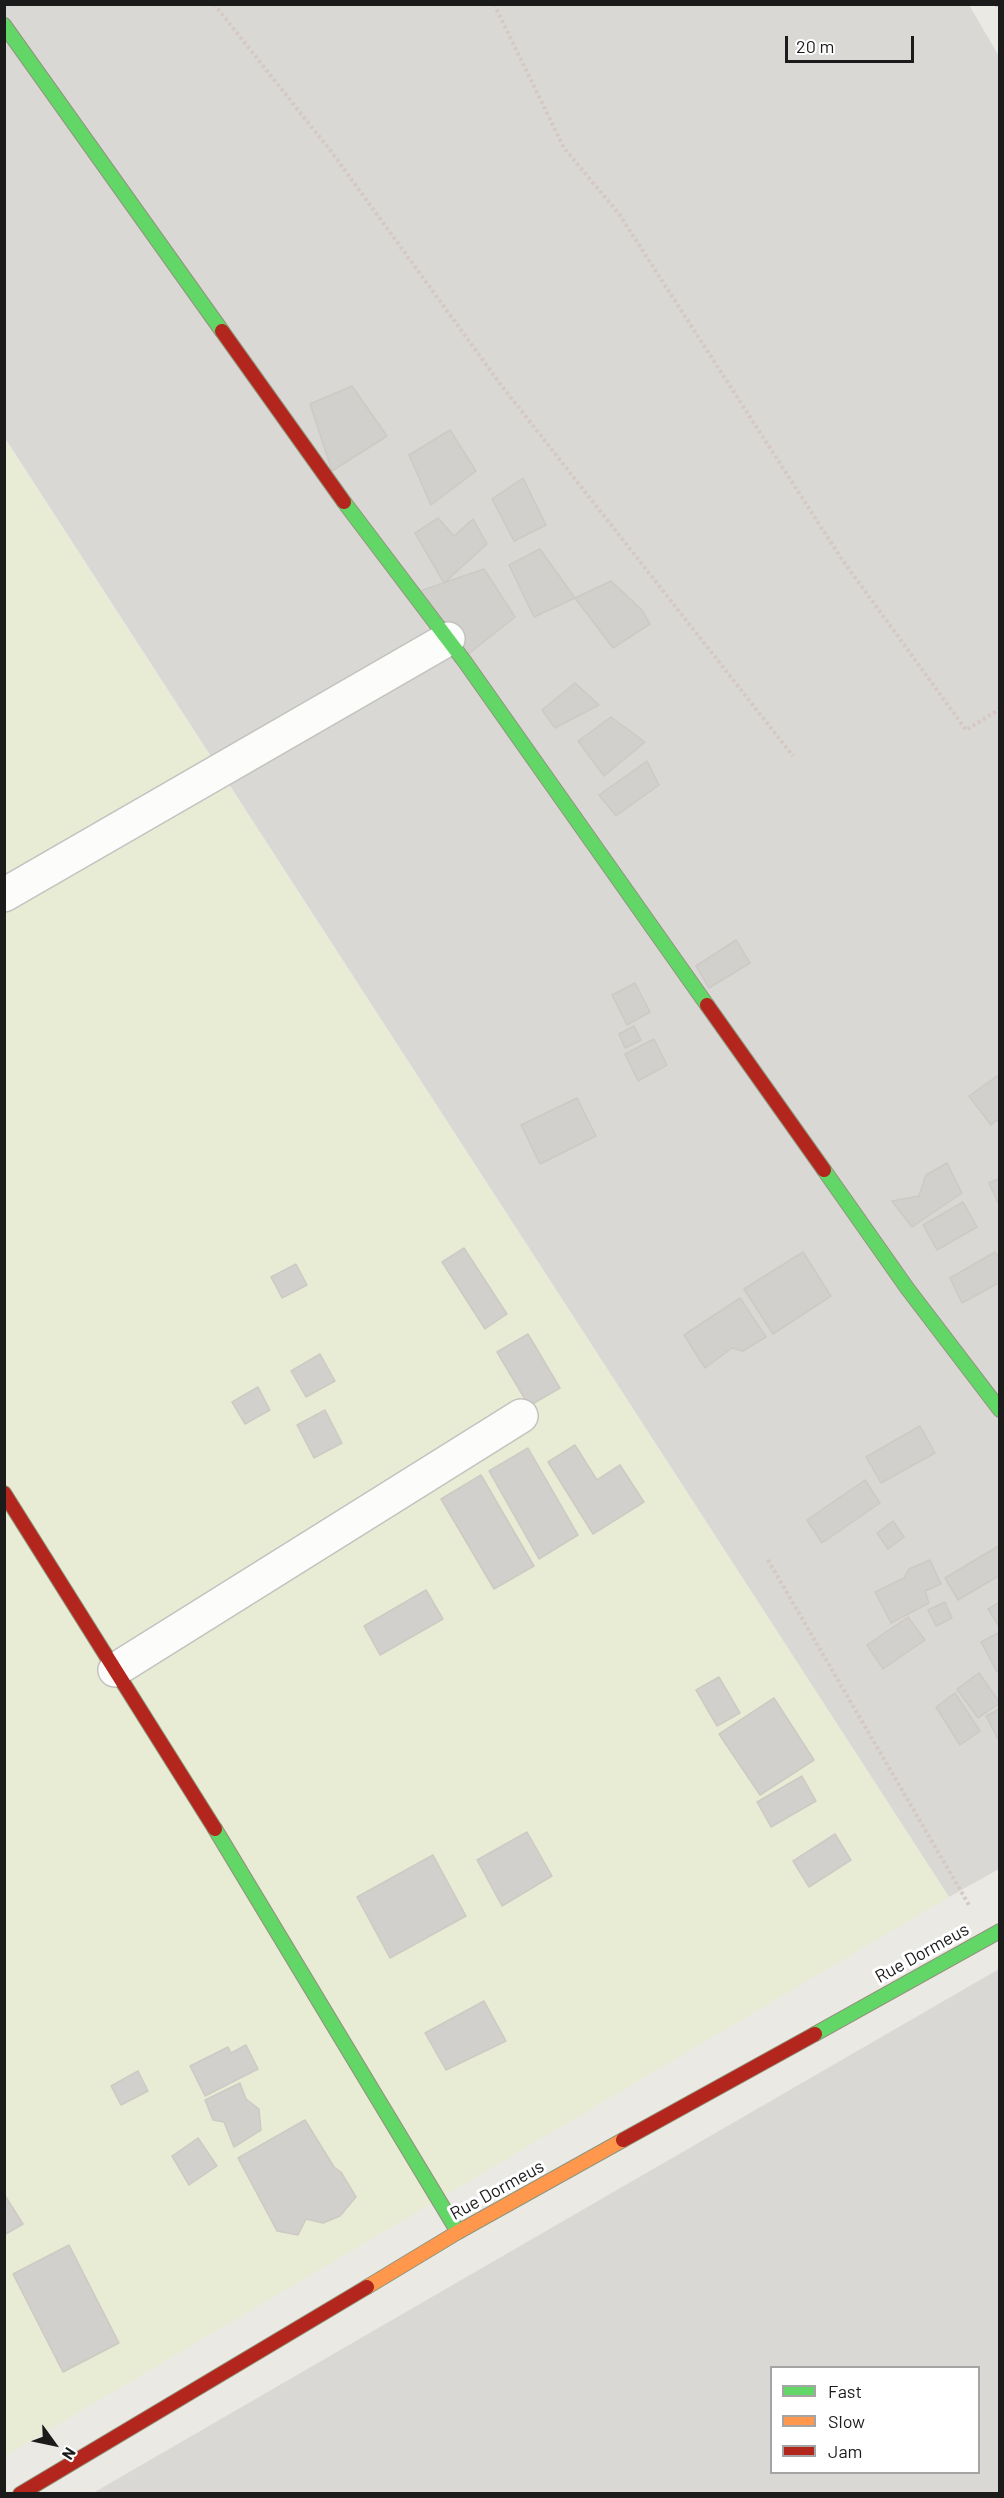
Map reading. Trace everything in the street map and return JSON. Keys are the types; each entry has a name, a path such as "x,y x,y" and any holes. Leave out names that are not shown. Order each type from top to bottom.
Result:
{"street":[{"path":"4,25 321,471 410,594 447,639 900,1278 999,1410"},
{"path":"4,895 447,639"},
{"path":"115,1670 521,1416"},
{"path":"4,1493 266,1911 458,2232"},
{"name":"Rue Dormeus","path":"20,2493 458,2232 996,1940"}],"path":[{"path":"214,4 333,154 501,385 793,756"},
{"path":"494,4 564,148 619,214 840,558 966,730 999,709"},
{"path":"996,4 999,10"},
{"path":"768,1560 996,1940"}],"shaded area":[{"path":"5,5 969,5 1000,58 999,1869 949,1897 5,438"},
{"path":"999,1969 999,2493 93,2493"}],"green space":[{"path":"4,438 949,1897 5,2456 4,2456"}],"building":[{"path":"352,386 387,436 332,471 310,404"},
{"path":"450,430 476,471 431,505 409,455"},
{"path":"523,478 546,525 514,541 492,499"},
{"path":"438,518 454,536 473,519 487,544 444,583 415,533"},
{"path":"540,549 575,598 534,617 509,565"},
{"path":"484,569 515,617 466,656 420,591"},
{"path":"611,581 642,610 650,624 613,648 575,598"},
{"path":"575,683 599,705 555,728 542,710"},
{"path":"611,717 645,742 604,776 578,741"},
{"path":"647,761 659,785 616,816 599,795"},
{"path":"736,940 750,963 709,988 696,966"},
{"path":"635,983 650,1012 627,1025 612,995"},
{"path":"634,1026 641,1040 625,1048 619,1034"},
{"path":"654,1039 667,1065 638,1081 625,1054"},
{"path":"1000,1074 1000,1118 991,1125 969,1096"},
{"path":"577,1098 596,1136 540,1164 521,1125"},
{"path":"947,1163 962,1193 912,1227 892,1201 919,1196 926,1175"},
{"path":"1000,1178 1000,1207 989,1183"},
{"path":"963,1202 977,1227 937,1250 923,1225"},
{"path":"464,1248 507,1314 485,1329 442,1262"},
{"path":"803,1252 831,1296 773,1334 744,1289"},
{"path":"995,1252 1000,1260 1000,1282 962,1303 950,1278"},
{"path":"296,1264 307,1285 282,1298 271,1277"},
{"path":"740,1298 766,1337 743,1351 732,1348 705,1368 684,1335"},
{"path":"528,1334 560,1388 529,1406 497,1352"},
{"path":"320,1354 335,1381 306,1397 291,1371"},
{"path":"258,1387 270,1410 245,1424 232,1402"},
{"path":"325,1410 342,1443 314,1458 297,1425"},
{"path":"920,1426 935,1453 881,1483 866,1457"},
{"path":"575,1445 597,1480 620,1465 644,1502 593,1534 548,1462"},
{"path":"528,1448 578,1535 539,1559 489,1471"},
{"path":"481,1475 534,1566 494,1589 441,1499"},
{"path":"865,1480 880,1503 822,1543 807,1520"},
{"path":"893,1521 904,1537 888,1549 877,1533"},
{"path":"1000,1545 1000,1575 958,1600 945,1578"},
{"path":"930,1560 941,1584 925,1591 929,1603 891,1623 875,1592 904,1578 909,1569"},
{"path":"426,1590 443,1619 380,1655 364,1626"},
{"path":"945,1602 952,1618 936,1626 928,1610"},
{"path":"1000,1602 1000,1628 988,1609"},
{"path":"908,1617 925,1640 883,1669 867,1645"},
{"path":"1000,1632 1000,1670 997,1672 981,1642"},
{"path":"979,1673 1000,1703 978,1718 957,1689"},
{"path":"719,1677 740,1713 717,1726 696,1690"},
{"path":"955,1693 980,1731 960,1745 936,1707"},
{"path":"774,1698 814,1760 760,1795 719,1734"},
{"path":"1000,1709 1000,1743 986,1716"},
{"path":"802,1776 816,1801 771,1827 757,1802"},
{"path":"527,1832 552,1876 502,1906 477,1860"},
{"path":"835,1834 851,1860 809,1887 793,1861"},
{"path":"433,1855 466,1916 390,1958 357,1897"},
{"path":"484,2001 506,2041 446,2070 425,2033"},
{"path":"246,2045 258,2069 205,2096 190,2066 228,2047 231,2053"},
{"path":"138,2071 148,2091 121,2105 111,2086"},
{"path":"240,2083 246,2099 259,2109 261,2130 234,2147 224,2122 213,2120 205,2100"},
{"path":"305,2120 356,2197 340,2216 323,2223 306,2219 298,2235 277,2231 238,2158"},
{"path":"198,2138 217,2166 189,2185 172,2156"},
{"path":"4,2194 23,2224 4,2235"},
{"path":"69,2245 119,2343 63,2372 13,2274"}],"traffic: fast":[{"path":"4,25 222,331"},
{"path":"344,502 465,662 707,1005"},
{"path":"824,1170 907,1288 1000,1410"},
{"path":"215,1829 458,2232"},
{"path":"815,2034 1000,1931"}],"traffic: slow":[{"path":"367,2287 458,2232 623,2140"}],"traffic: jam":[{"path":"222,331 344,502"},
{"path":"707,1005 824,1170"},
{"path":"4,1493 215,1829"},
{"path":"623,2140 815,2034"},
{"path":"20,2494 367,2287"}]}
